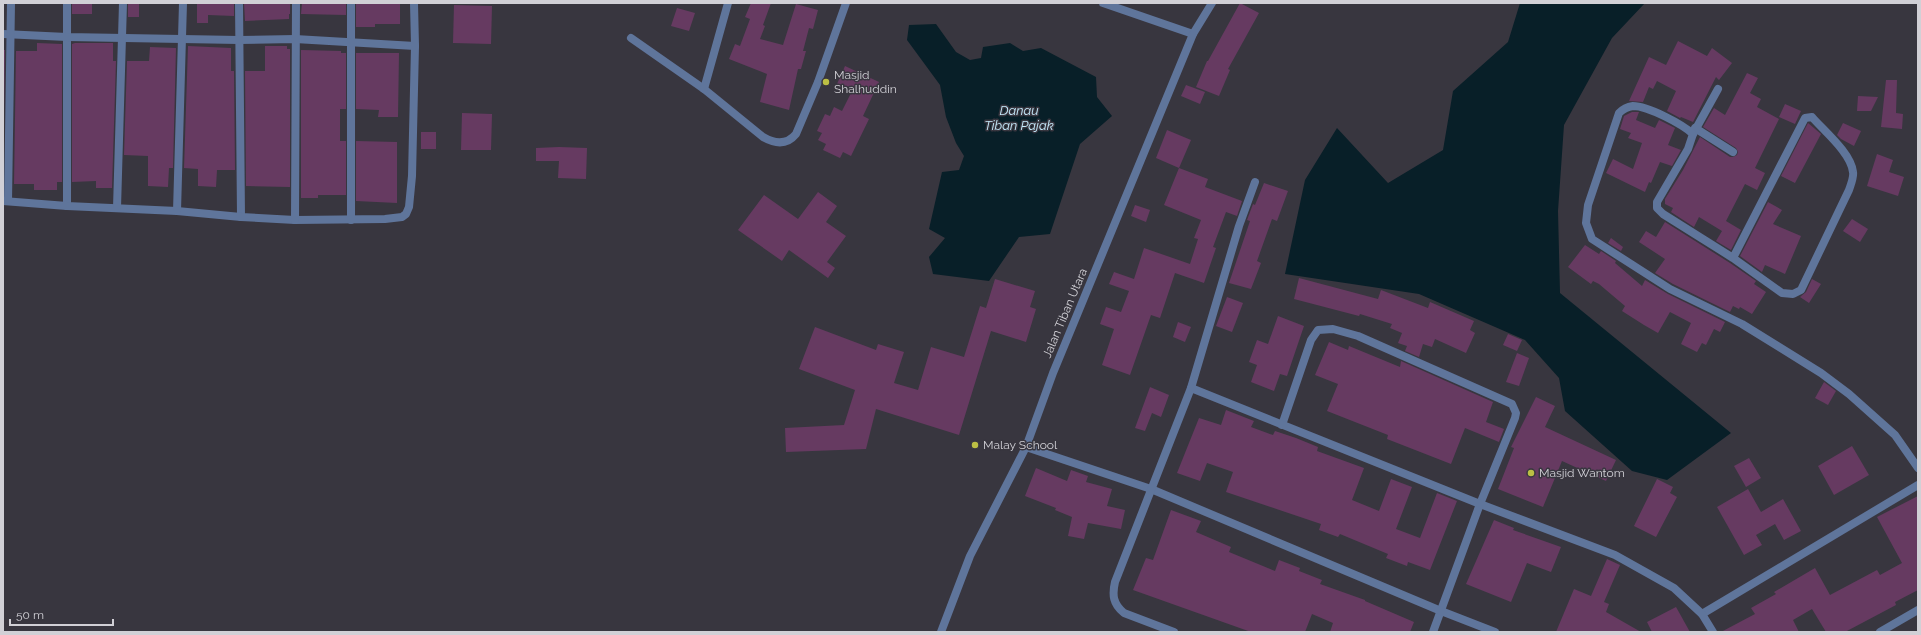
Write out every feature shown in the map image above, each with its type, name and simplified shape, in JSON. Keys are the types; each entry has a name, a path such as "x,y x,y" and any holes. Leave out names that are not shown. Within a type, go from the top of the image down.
{"street":[{"path":"11,3 7,34 6,201 67,206 177,210 241,217 295,220 397,218 406,214 409,207 412,176 415,46 414,3"},
{"path":"67,3 67,206"},
{"path":"117,208 124,38 123,3"},
{"path":"177,210 183,3"},
{"path":"239,3 241,217"},
{"path":"295,220 296,3"},
{"path":"350,3 351,220"},
{"path":"704,89 728,3"},
{"path":"631,38 704,89 763,138 778,142 790,140 796,134 818,82 846,3"},
{"path":"1103,3 1193,34"},
{"name":"Jalan Tiban Utara","path":"941,632 970,556 1026,447 1053,373 1193,34 1212,3"},
{"path":"7,34 67,37 239,40 295,39 415,46"},
{"path":"1718,89 1694,131 1688,149 1657,202 1657,208 1663,214 1734,258 1782,293 1793,294 1802,290 1849,190 1854,173 1852,164 1842,149 1812,117 1805,118 1734,258"},
{"path":"1734,152 1694,131 1640,107 1632,106 1624,109 1619,113 1588,205 1586,223 1592,239 1670,289 1742,324 1821,373 1855,399 1895,435 1918,468"},
{"path":"1174,632 1124,613 1118,608 1113,594 1115,582 1191,388 1238,226 1255,182"},
{"path":"1282,425 1311,340 1318,330 1333,329 1358,336 1512,404 1516,413 1515,418 1480,504 1433,632"},
{"path":"1191,388 1480,504 1615,555 1674,588 1702,614 1713,632"},
{"path":"1026,447 1151,489 1441,611 1495,632"},
{"path":"1702,614 1918,485"},
{"path":"1880,632 1918,610"}],"water":[{"path":"1520,3 1645,3 1612,38 1564,125 1558,211 1560,293 1731,433 1667,480 1632,471 1565,411 1559,378 1525,340 1419,294 1285,274 1305,180 1337,128 1388,183 1443,150 1453,91 1508,42"},
{"name":"Danau Tiban Pajak","path":"936,24 956,52 970,60 981,58 983,47 1010,43 1023,51 1041,48 1096,77 1097,97 1112,116 1080,144 1050,234 1019,237 989,281 933,274 929,257 945,238 929,229 942,172 959,170 964,156 956,143 946,117 940,85 907,40 909,25"}],"building":[{"path":"72,3 92,3 92,14 72,14"},
{"path":"128,3 139,3 139,17 128,17"},
{"path":"234,3 234,16 208,15 208,23 197,23 197,4"},
{"path":"244,3 290,3 289,19 245,21"},
{"path":"302,3 346,3 346,15 301,14"},
{"path":"356,3 400,3 400,24 375,24 375,27 356,27"},
{"path":"751,3 771,3 763,25 765,26 760,39 783,45 796,4 818,10 813,29 809,28 803,51 806,51 801,69 798,69 789,110 760,102 767,74 729,59 735,44 740,46 750,19 745,17"},
{"path":"1240,3 1259,13 1228,69 1230,70 1219,96 1196,87 1207,61"},
{"path":"454,5 492,6 491,44 453,43"},
{"path":"677,8 695,13 689,31 671,26"},
{"path":"1678,41 1707,56 1712,48 1732,63 1719,80 1716,77 1693,122 1681,117 1680,118 1667,111 1676,91 1657,81 1653,89 1649,87 1643,102 1629,101 1649,57 1666,65"},
{"path":"37,43 62,44 62,182 57,182 57,190 34,190 34,184 14,184 16,51 37,51"},
{"path":"113,43 113,61 116,61 112,188 96,188 96,181 72,182 72,44"},
{"path":"188,46 231,48 231,71 234,71 235,170 217,170 216,187 198,186 198,169 184,168"},
{"path":"265,46 287,46 287,49 290,49 290,187 246,186 245,71 265,71"},
{"path":"150,47 176,48 173,168 169,168 168,187 148,186 148,156 124,155 127,61 149,61"},
{"path":"3,50 5,50 3,168"},
{"path":"301,50 341,51 341,53 346,53 346,109 340,109 340,141 346,141 346,195 318,195 318,198 301,198"},
{"path":"356,53 399,53 398,117 378,117 379,110 356,109"},
{"path":"845,66 879,82 863,116 869,119 851,156 843,152 840,158 823,150 826,144 818,140 822,133 817,131 825,114 830,116 834,107 842,111 852,91 837,84"},
{"path":"1747,73 1758,78 1750,93 1761,99 1757,107 1779,119 1755,168 1765,173 1757,190 1745,184 1726,221 1741,230 1731,250 1716,241 1722,231 1699,217 1694,227 1671,212 1673,208 1665,204 1665,199 1683,170 1700,137 1730,157 1737,155 1738,152 1736,148 1703,127 1714,108 1725,115"},
{"path":"1886,80 1897,80 1896,113 1903,114 1902,129 1881,127"},
{"path":"1186,85 1205,92 1200,104 1181,96"},
{"path":"1858,96 1878,97 1871,111 1857,111"},
{"path":"1785,104 1801,111 1795,124 1779,117"},
{"path":"1632,112 1639,112 1636,120 1655,128 1659,120 1675,128 1668,145 1681,150 1672,166 1660,162 1651,183 1649,182 1645,192 1606,173 1613,159 1633,169 1642,143 1628,138 1631,133 1620,129 1624,116"},
{"path":"462,113 492,114 491,150 461,150"},
{"path":"1808,123 1821,134 1795,183 1781,176"},
{"path":"1843,123 1861,131 1854,146 1837,135"},
{"path":"1167,130 1191,140 1179,168 1156,158"},
{"path":"421,132 436,132 436,149 421,149"},
{"path":"356,141 397,142 397,203 356,201"},
{"path":"536,148 587,148 586,179 558,178 559,161 536,161"},
{"path":"1877,154 1893,160 1889,172 1904,177 1898,196 1867,186"},
{"path":"1179,168 1208,179 1205,187 1242,201 1237,216 1226,212 1213,247 1216,248 1204,283 1175,273 1160,318 1151,315 1130,375 1102,365 1114,329 1100,324 1106,307 1121,312 1129,291 1109,284 1114,272 1134,279 1144,248 1190,264 1198,239 1194,238 1201,220 1164,205"},
{"path":"1264,183 1288,191 1277,221 1272,219 1257,261 1261,263 1251,289 1229,283 1250,221 1247,220 1253,204 1255,205"},
{"path":"818,192 837,206 826,222 846,236 827,262 835,268 828,278 789,250 782,261 738,230 764,195 798,219"},
{"path":"1768,202 1782,210 1773,224 1801,236 1785,274 1765,265 1762,272 1740,256"},
{"path":"1135,205 1150,210 1146,222 1131,216"},
{"path":"1852,219 1868,229 1860,242 1843,231"},
{"path":"1665,222 1756,281 1754,284 1766,292 1752,314 1740,307 1739,309 1733,306 1730,312 1673,284 1655,273 1665,259 1639,242 1646,231 1656,237"},
{"path":"1611,238 1623,247 1621,251 1608,243"},
{"path":"1585,245 1599,254 1601,251 1616,261 1615,263 1642,286 1645,280 1668,294 1725,322 1720,332 1714,329 1706,345 1702,343 1697,352 1681,344 1691,323 1670,312 1658,333 1622,311 1625,306 1599,284 1593,281 1591,284 1568,267"},
{"path":"1299,278 1378,299 1381,290 1428,308 1430,302 1474,321 1470,330 1475,333 1466,353 1435,339 1432,347 1423,344 1419,357 1405,351 1407,346 1398,343 1402,333 1390,328 1392,324 1360,314 1359,316 1294,299"},
{"name":"Malay School","path":"995,279 1035,291 1030,307 1036,309 1026,342 991,331 959,435 876,409 866,449 786,452 785,428 844,425 855,390 799,369 815,327 876,350 878,344 904,352 894,383 918,390 931,347 964,357 980,306 986,308"},
{"path":"1812,279 1821,284 1809,303 1800,297 1806,292"},
{"path":"1227,297 1243,303 1232,332 1216,326"},
{"path":"1278,316 1304,326 1287,376 1280,374 1274,391 1251,382 1257,365 1249,362 1257,340 1268,344"},
{"path":"1178,322 1191,327 1185,342 1173,337"},
{"path":"1508,334 1522,340 1517,351 1503,345"},
{"path":"1329,342 1348,350 1349,346 1400,367 1401,361 1493,402 1486,422 1504,429 1499,442 1465,428 1451,464 1387,439 1388,435 1327,411 1338,384 1315,375"},
{"path":"1517,353 1529,358 1519,386 1506,382"},
{"path":"1824,382 1836,391 1828,405 1815,398"},
{"path":"1150,387 1169,395 1161,417 1152,413 1145,431 1135,428"},
{"path":"1536,397 1555,406 1545,427 1616,460 1606,481 1562,461 1543,507 1498,489 1514,448 1511,447"},
{"path":"1226,410 1254,421 1251,427 1273,435 1275,431 1296,438 1318,447 1317,451 1364,468 1352,500 1379,511 1391,479 1412,487 1396,529 1420,538 1437,493 1457,501 1430,570 1408,562 1407,566 1386,558 1388,554 1340,534 1338,537 1319,530 1321,524 1226,492 1233,472 1207,463 1200,481 1177,473 1199,418 1221,425"},
{"path":"1852,446 1869,475 1834,495 1818,466"},
{"path":"1749,458 1761,478 1746,487 1734,466"},
{"path":"1036,468 1067,481 1071,470 1088,476 1086,482 1112,489 1107,506 1125,510 1121,529 1088,523 1084,539 1068,536 1072,517 1055,510 1056,508 1025,496"},
{"path":"1657,479 1673,487 1670,493 1677,497 1656,537 1634,526"},
{"path":"1748,489 1761,512 1783,499 1801,531 1784,540 1775,524 1756,535 1762,545 1744,555 1717,507"},
{"path":"1918,496 1918,590 1895,602 1896,605 1845,632 1826,632 1812,609 1793,620 1799,632 1721,632 1755,614 1751,608 1776,594 1774,592 1815,568 1830,595 1877,570 1880,575 1902,563 1877,517"},
{"path":"1171,510 1201,521 1196,532 1231,547 1229,552 1275,571 1279,560 1300,568 1299,571 1322,580 1320,584 1365,600 1414,622 1410,632 1330,632 1333,623 1312,614 1305,632 1251,632 1133,590 1146,558 1153,560"},
{"path":"1494,520 1514,528 1513,530 1561,547 1551,572 1527,563 1511,602 1466,584"},
{"path":"1607,559 1620,565 1604,602 1609,604 1606,612 1641,632 1556,632 1574,589 1591,596"},
{"path":"1676,607 1690,632 1652,632 1647,622"}],"place":[{"name":"Masjid Shalhuddin","path":"826,82"},
{"name":"Malay School","path":"975,445"},
{"name":"Masjid Wantom","path":"1531,473"}]}
